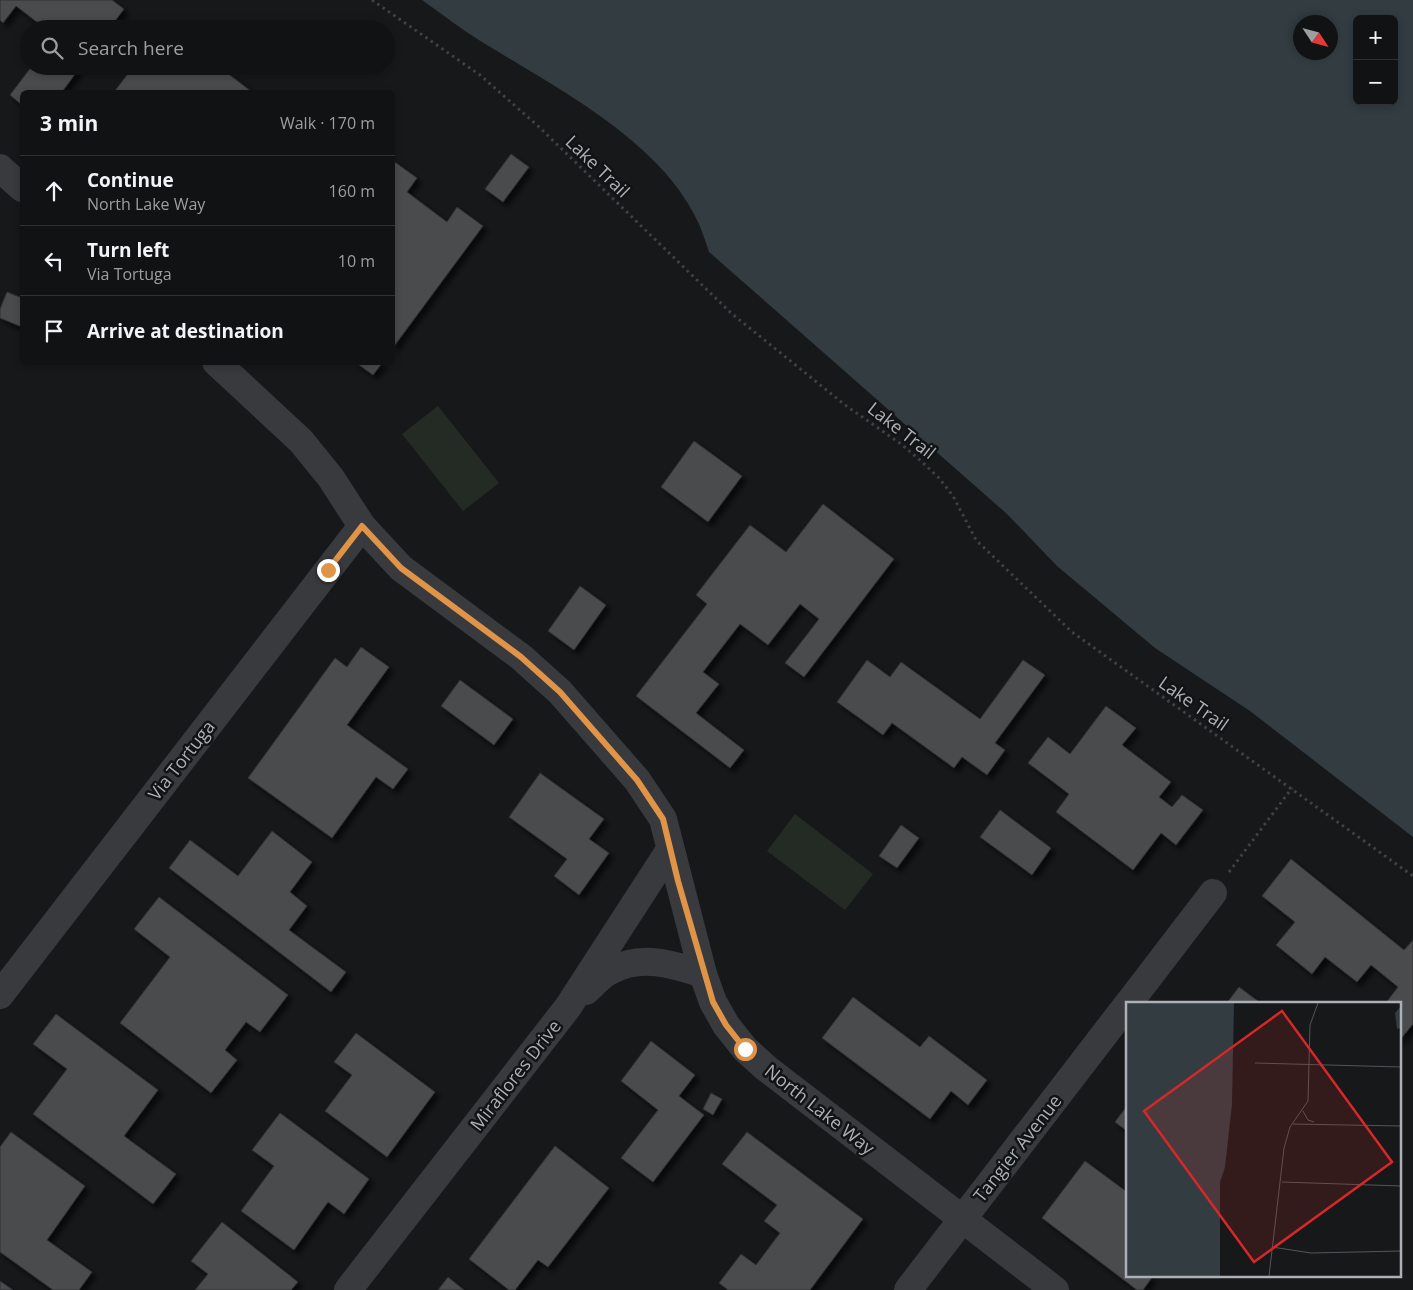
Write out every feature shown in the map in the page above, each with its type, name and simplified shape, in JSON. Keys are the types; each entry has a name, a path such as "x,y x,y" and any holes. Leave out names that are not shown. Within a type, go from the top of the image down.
{"street":[{"name":"North Lake Way","path":"219,365 301,441 331,478 362,526 401,568 521,657 560,692 637,780 663,819 669,850 703,974 713,1002 726,1025 745,1049 766,1068 1055,1290"},
{"name":"Via Tortuga","path":"0,995 362,526"},
{"name":"Miraflores Drive","path":"348,1290 568,1007 669,850"},
{"name":"Tangier Avenue","path":"1129,1002 1214,893"},
{"path":"568,1007 608,971 626,964 648,961 670,963 703,974"},
{"name":"Tangier Avenue","path":"908,1290 1126,1006"}],"path":[{"name":"Lake Trail","path":"372,0 480,75 538,126 731,313 818,383 922,461 953,496 976,540 1072,632 1413,876"},
{"path":"1214,893 1292,788"}],"shaded area":[{"path":"422,0 1413,0 1413,837 1250,711 1155,648 1057,566 1007,514 709,252 697,220 678,188 655,162 629,138 570,96 474,37"},
{"path":"438,406 499,483 463,511 402,434"},
{"path":"795,814 873,874 845,910 767,851"}],"building":[{"path":"0,0 112,0 124,9 116,20 34,20 16,6 3,23 0,20"},
{"path":"25,75 74,75 63,90 20,90 20,103 10,95"},
{"path":"127,75 230,75 249,90 116,90"},
{"path":"511,154 529,167 503,202 485,189"},
{"path":"395,162 417,178 407,192 447,222 457,207 483,226 395,345"},
{"path":"7,292 20,297 20,326 0,318 0,309"},
{"path":"359,365 381,365 373,375"},
{"path":"694,441 742,476 708,522 661,487"},
{"path":"823,504 894,559 804,677 785,663 819,619 800,604 768,645 740,624 703,672 719,684 696,713 744,750 730,768 636,696 707,604 696,595 750,525 786,552"},
{"path":"580,586 606,605 574,650 548,631"},
{"path":"361,647 389,667 347,725 408,769 393,789 376,777 332,838 248,778 335,658 347,667"},
{"path":"867,660 890,677 901,662 980,719 1023,660 1045,675 995,743 1005,750 987,775 962,757 954,768 892,723 883,735 837,702"},
{"path":"460,680 513,719 494,745 441,706"},
{"path":"1106,706 1136,728 1122,745 1171,782 1159,797 1172,807 1182,795 1203,810 1176,845 1161,833 1133,870 1056,812 1069,794 1028,763 1048,737 1070,754"},
{"path":"540,773 604,819 589,839 609,853 579,895 554,876 567,859 509,817"},
{"path":"1000,810 1051,848 1032,875 980,837"},
{"path":"901,825 919,838 897,868 879,856"},
{"path":"272,831 312,862 290,892 307,906 289,930 346,972 331,992 169,868 190,840 238,876"},
{"path":"1291,859 1404,950 1413,940 1413,1024 1400,1040 1400,1002 1387,1002 1398,987 1371,965 1357,982 1325,957 1312,974 1276,945 1295,922 1262,896"},
{"path":"159,897 288,995 260,1032 246,1022 225,1050 237,1060 211,1093 120,1023 170,957 134,929"},
{"path":"1239,987 1259,1002 1228,1002"},
{"path":"853,997 920,1047 929,1036 987,1080 968,1105 951,1091 930,1119 822,1038"},
{"path":"56,1014 158,1090 124,1136 176,1174 153,1204 33,1114 67,1069 33,1044"},
{"path":"356,1033 435,1092 387,1157 325,1111 352,1075 334,1062"},
{"path":"651,1041 695,1075 679,1096 704,1115 653,1182 621,1158 658,1110 621,1081"},
{"path":"711,1093 722,1099 713,1115 703,1109"},
{"path":"1126,1107 1126,1130 1115,1122"},
{"path":"280,1113 369,1179 344,1214 328,1202 294,1250 241,1211 274,1166 252,1150"},
{"path":"11,1132 85,1186 47,1240 92,1272 79,1290 53,1290 0,1252 0,1147"},
{"path":"747,1132 863,1219 810,1290 728,1290 719,1283 741,1254 756,1265 780,1233 764,1221 777,1205 722,1164"},
{"path":"555,1146 609,1188 548,1267 538,1260 515,1290 509,1290 469,1259"},
{"path":"1085,1161 1126,1191 1126,1278 1152,1278 1143,1290 1137,1290 1042,1218"},
{"path":"222,1222 298,1282 291,1290 195,1290 208,1274 191,1261"},
{"path":"448,1277 464,1290 438,1290"},
{"path":"0,1281 13,1290 0,1290"}],"route":[{"path":"328,570 362,526 401,568 521,657 560,692 637,780 663,819 669,850 703,974 713,1002 726,1025 745,1049"}]}
